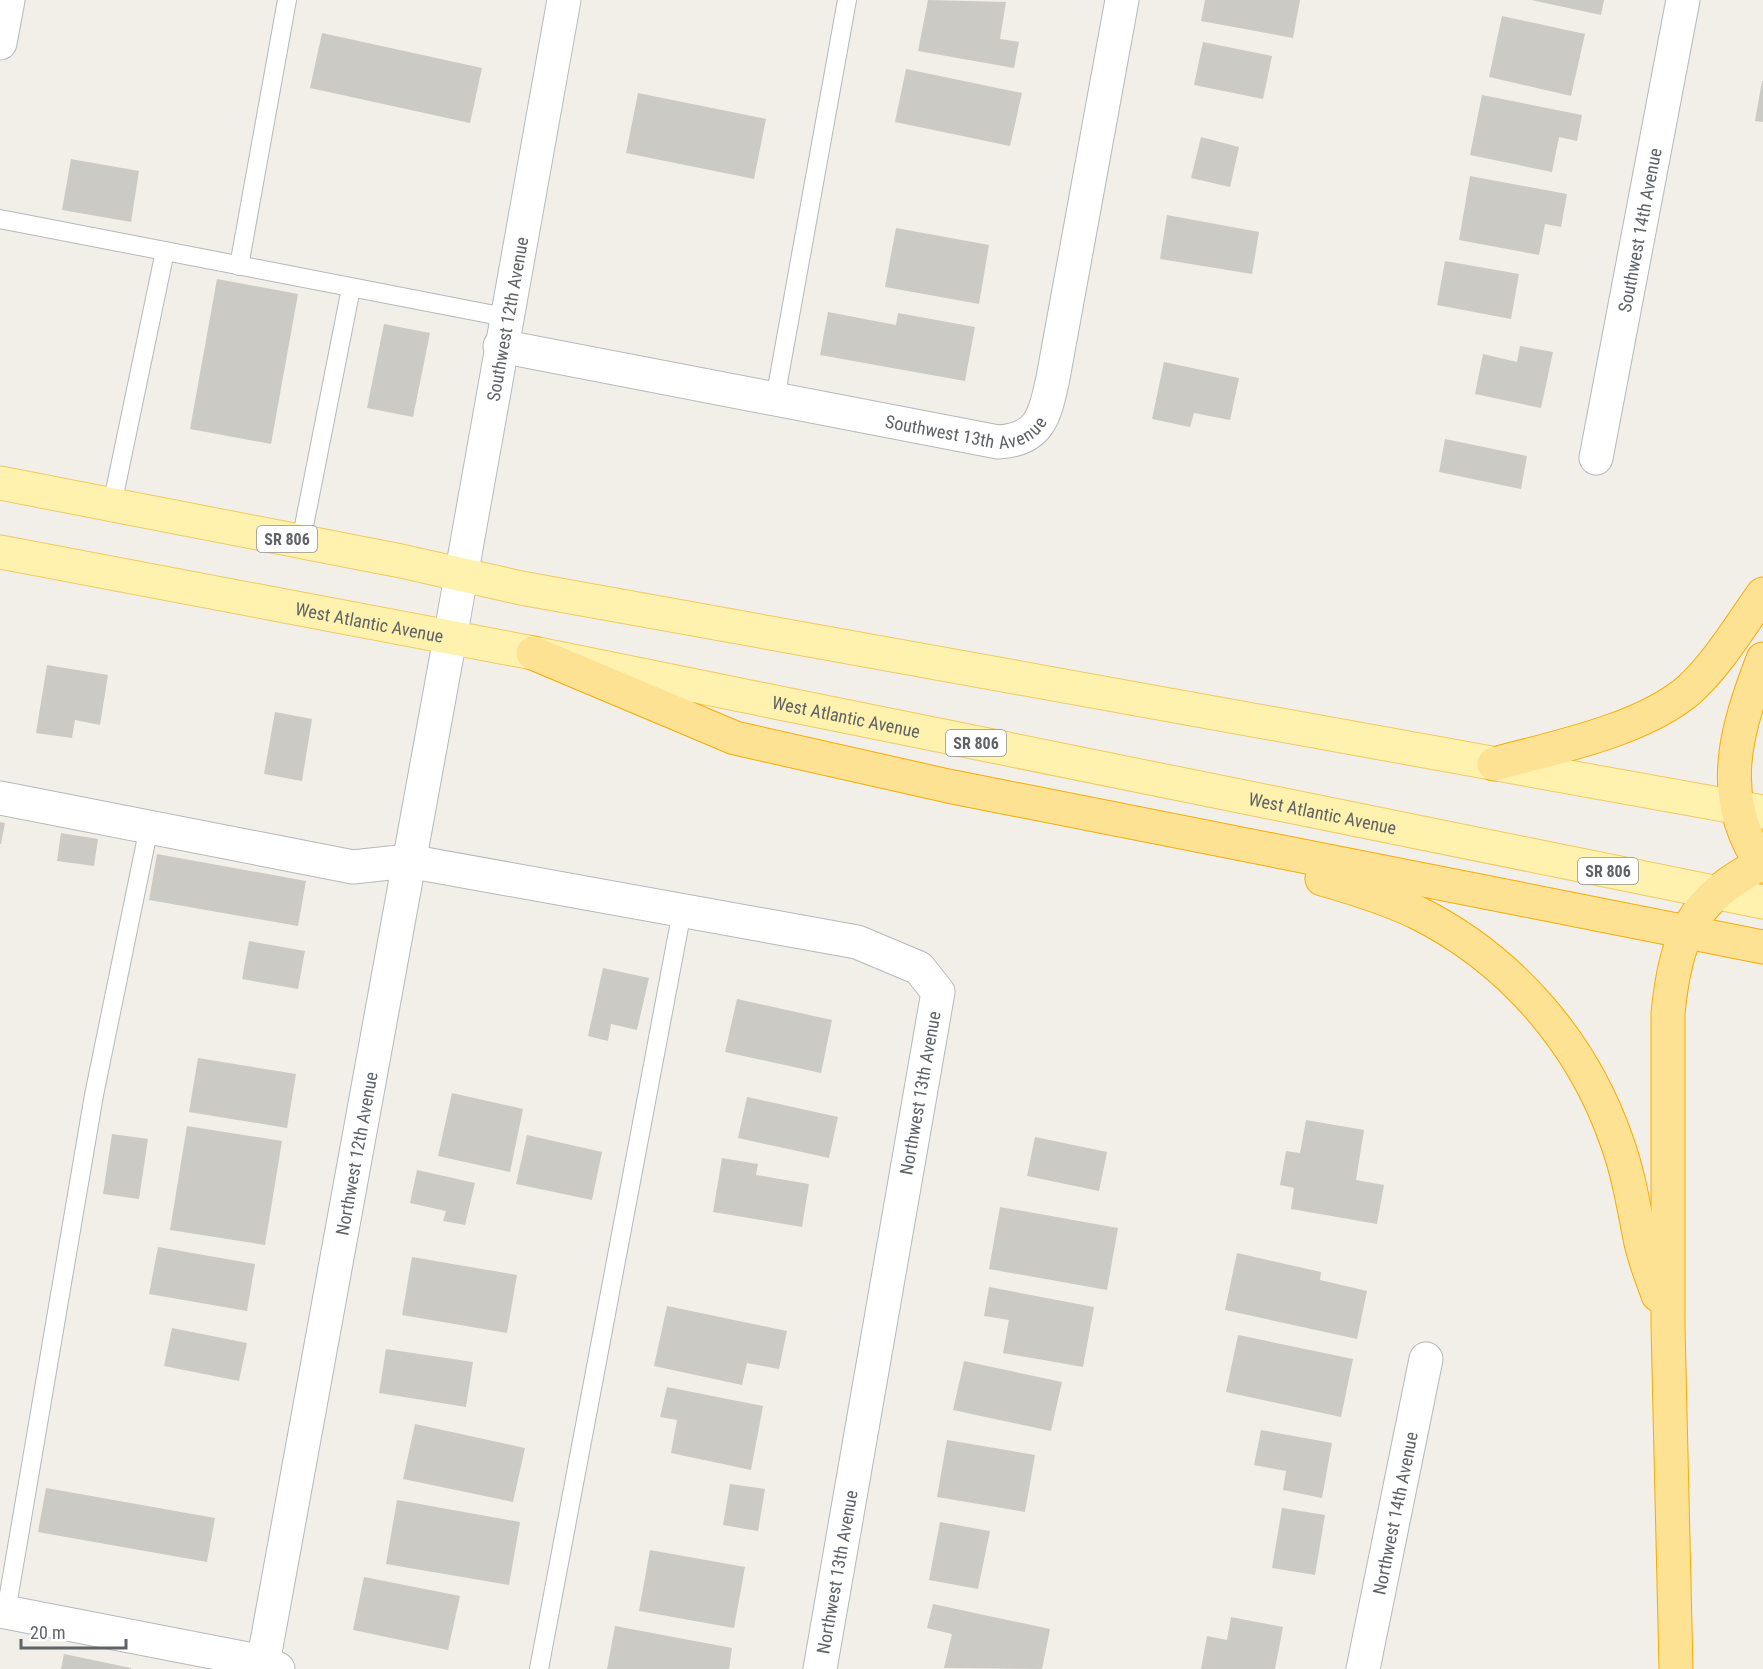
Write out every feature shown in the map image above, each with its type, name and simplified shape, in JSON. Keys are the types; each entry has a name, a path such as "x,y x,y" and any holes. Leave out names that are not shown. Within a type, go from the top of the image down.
{"highway":[{"path":"1494,764 1613,729 1663,708 1703,675 1763,594"},
{"path":"533,653 735,738 948,786 1763,947"},
{"path":"1676,1669 1668,1326 1667,1035 1673,974 1686,932 1698,912 1715,892 1762,864 1747,838 1750,810 1734,771 1739,725 1763,659"},
{"path":"1145,825 1348,887 1415,912 1471,946 1526,993 1560,1030 1598,1094 1626,1168 1642,1244 1668,1326"}],"main road":[{"name":"SR 806","path":"0,483 301,541 567,596 1750,810"},
{"name":"West Atlantic Avenue","path":"0,552 533,653 1763,902"}],"street":[{"path":"0,43 8,0"},
{"name":"Southwest 12th Avenue","path":"450,638 564,0"},
{"name":"Southwest 13th Avenue","path":"503,332 775,399 998,442 1018,441 1033,430 1045,414 1122,0"},
{"name":"Southwest 14th Avenue","path":"1596,458 1683,0"},
{"name":"Northwest 12th Avenue","path":"268,1667 408,861 450,638"},
{"name":"Northwest 13th Avenue","path":"0,798 353,867 408,861 857,942 919,968 938,992 820,1669"},
{"name":"Northwest 14th Avenue","path":"1363,1669 1426,1359"},
{"path":"3,1611 268,1667"}],"lane":[{"path":"239,266 287,0"},
{"path":"775,399 847,0"},
{"path":"0,219 351,288 503,332"},
{"path":"112,505 165,251"},
{"path":"301,541 351,288"},
{"path":"3,1611 94,1095 149,827"},
{"path":"539,1669 682,910"}],"building":[{"path":"928,0 1006,2 1000,39 1019,42 1014,68 918,51"},
{"path":"1205,0 1300,0 1293,38 1201,21"},
{"path":"1531,0 1604,0 1601,15"},
{"path":"1502,16 1585,34 1571,96 1489,77"},
{"path":"322,33 482,68 470,123 310,88"},
{"path":"1203,42 1272,56 1263,99 1194,85"},
{"path":"906,69 1022,93 1010,146 895,122"},
{"path":"1763,81 1763,122 1755,121"},
{"path":"638,93 766,119 754,179 626,153"},
{"path":"1482,95 1582,115 1577,141 1559,137 1552,172 1470,155"},
{"path":"1201,137 1239,147 1230,187 1191,178"},
{"path":"71,159 139,171 131,222 62,210"},
{"path":"1470,176 1567,194 1561,227 1545,224 1539,255 1459,240"},
{"path":"1167,215 1259,232 1252,274 1160,259"},
{"path":"896,228 989,245 979,304 885,287"},
{"path":"1445,261 1519,274 1511,319 1437,305"},
{"path":"217,279 298,294 271,444 190,429"},
{"path":"828,312 896,325 898,313 975,327 965,381 820,355"},
{"path":"384,324 430,333 413,417 367,408"},
{"path":"1520,346 1553,352 1541,408 1475,394 1483,354 1517,362"},
{"path":"1164,362 1239,378 1230,420 1194,413 1190,427 1152,419"},
{"path":"1445,439 1527,456 1521,489 1439,472"},
{"path":"47,665 108,675 100,725 75,720 72,738 36,733"},
{"path":"275,712 312,719 302,781 264,774"},
{"path":"0,822 5,823 1,844 0,844"},
{"path":"61,833 98,839 94,866 57,861"},
{"path":"157,854 306,881 298,926 149,900"},
{"path":"249,941 305,951 298,989 242,979"},
{"path":"603,968 649,978 637,1030 611,1024 608,1041 588,1036"},
{"path":"737,999 832,1020 821,1073 725,1052"},
{"path":"198,1058 296,1074 287,1128 189,1112"},
{"path":"452,1093 523,1109 510,1172 438,1156"},
{"path":"747,1097 838,1117 829,1158 738,1138"},
{"path":"1306,1120 1364,1130 1356,1180 1384,1185 1377,1224 1291,1209 1294,1188 1280,1185 1286,1151 1300,1153"},
{"path":"187,1126 282,1141 265,1245 170,1230"},
{"path":"112,1134 148,1139 139,1199 103,1194"},
{"path":"527,1135 602,1152 592,1200 516,1184"},
{"path":"1035,1137 1107,1152 1099,1191 1027,1176"},
{"path":"722,1158 758,1164 756,1175 809,1184 802,1227 713,1212"},
{"path":"417,1170 475,1183 465,1225 443,1221 446,1211 410,1203"},
{"path":"1000,1207 1118,1228 1107,1290 989,1269"},
{"path":"158,1247 255,1264 247,1311 149,1294"},
{"path":"1237,1253 1321,1272 1320,1280 1367,1291 1357,1339 1225,1310"},
{"path":"412,1257 517,1275 507,1333 402,1315"},
{"path":"989,1287 1094,1307 1083,1367 1003,1353 1009,1320 984,1316"},
{"path":"667,1306 787,1331 779,1369 747,1363 742,1385 654,1366"},
{"path":"172,1328 247,1343 239,1381 164,1366"},
{"path":"1238,1335 1353,1359 1341,1417 1226,1392"},
{"path":"386,1349 473,1362 466,1407 379,1393"},
{"path":"964,1361 1062,1382 1051,1431 953,1410"},
{"path":"667,1387 763,1406 751,1470 671,1453 677,1420 660,1417"},
{"path":"415,1424 525,1448 513,1502 403,1479"},
{"path":"1261,1430 1332,1443 1322,1498 1283,1490 1286,1471 1254,1465"},
{"path":"947,1440 1035,1455 1025,1512 937,1497"},
{"path":"730,1484 765,1489 758,1531 723,1525"},
{"path":"46,1488 215,1518 207,1562 38,1532"},
{"path":"397,1500 520,1522 509,1585 386,1564"},
{"path":"1282,1508 1325,1515 1315,1575 1272,1568"},
{"path":"940,1522 990,1531 978,1589 929,1580"},
{"path":"650,1550 745,1567 734,1628 639,1611"},
{"path":"364,1577 460,1596 448,1650 353,1630"},
{"path":"933,1604 1050,1629 1042,1669 944,1668 952,1634 927,1628"},
{"path":"1231,1617 1283,1627 1275,1669 1201,1669 1207,1636 1227,1640"},
{"path":"615,1626 732,1648 729,1669 607,1669"},
{"path":"64,1654 131,1668 131,1669 61,1669"}]}
